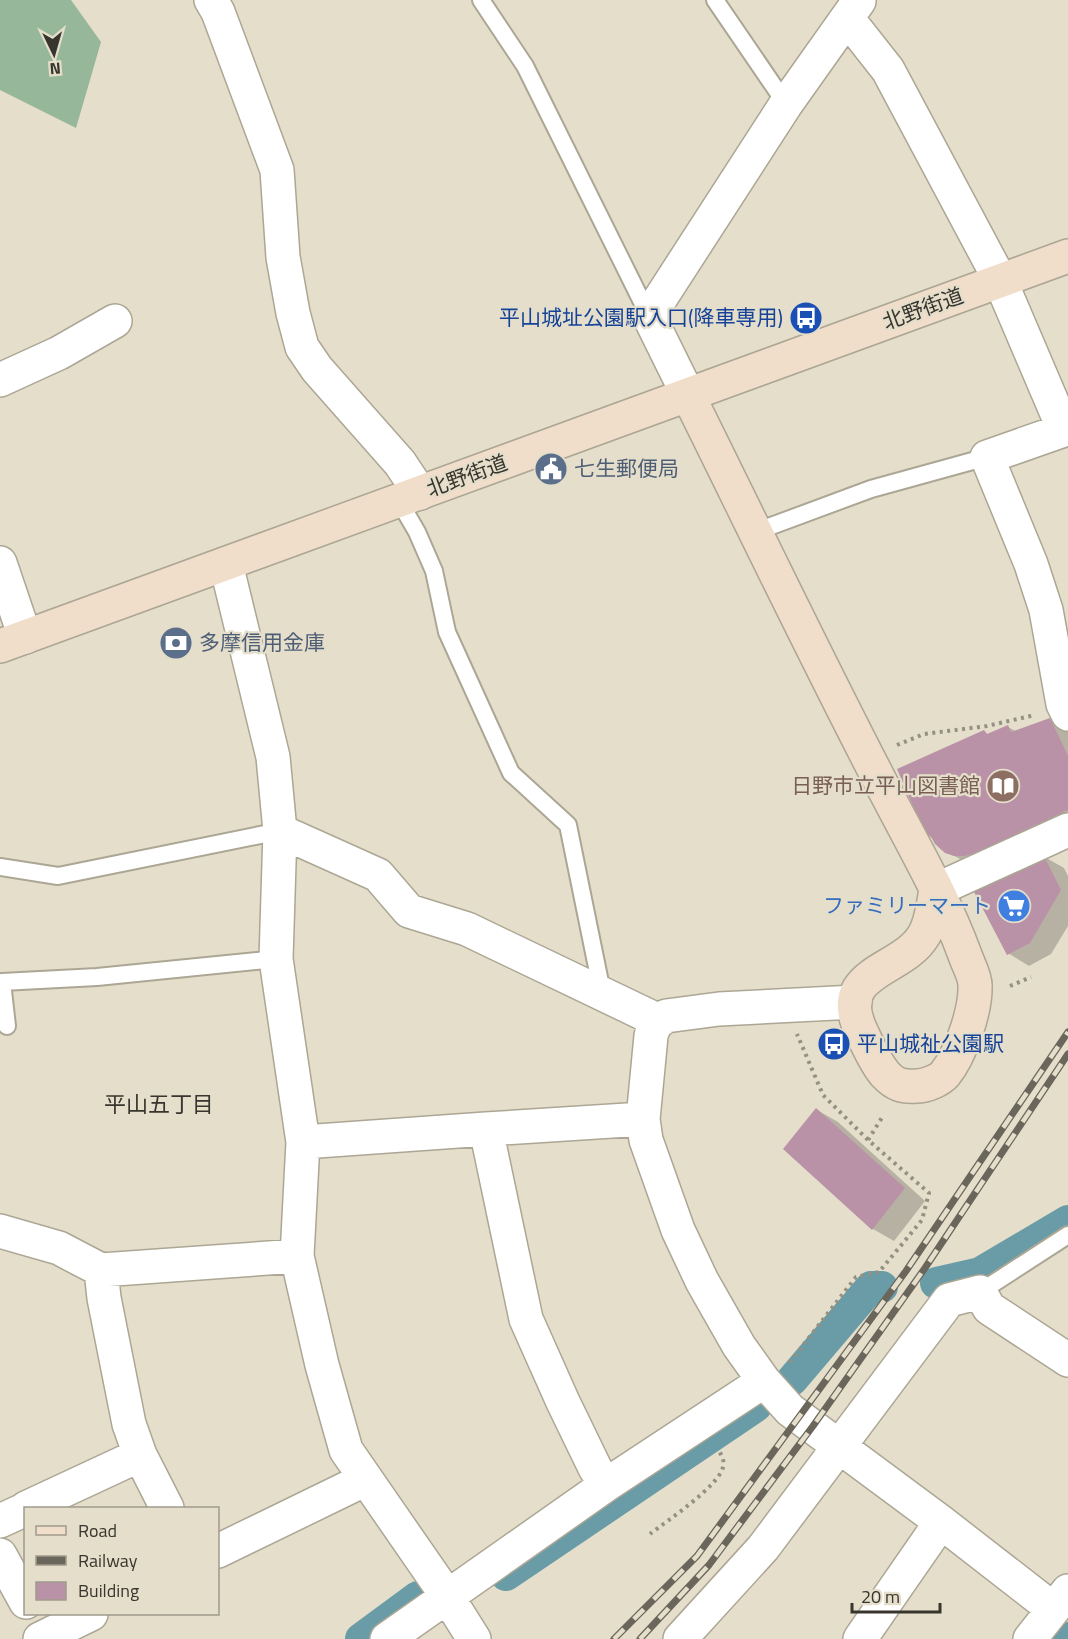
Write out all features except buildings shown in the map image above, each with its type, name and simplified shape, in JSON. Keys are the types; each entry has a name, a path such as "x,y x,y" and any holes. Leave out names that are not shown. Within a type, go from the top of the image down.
{"main road":[{"name":"北野街道","path":"12,642 1068,256"},
{"path":"688,395 869,761 936,890 957,933 975,984 972,1012 961,1046 944,1075 924,1086 902,1087 885,1074 856,1022 855,1002 858,989 867,979 914,947 925,934 936,890"}],"street":[{"path":"212,0 277,170 283,257 302,347 317,369 400,463 409,497"},
{"path":"688,395 649,316 786,104 854,9 1000,280 1066,429 987,458 1060,641 1066,709"},
{"path":"0,380 59,353 115,321"},
{"path":"0,563 12,642"},
{"path":"226,564 273,757 280,831 276,959 303,1142 297,1256 322,1365 346,1450 474,1639"},
{"path":"936,890 1068,830"},
{"path":"280,831 378,875 409,911 466,929 659,1021"},
{"path":"855,1002 719,1009 675,1015 659,1021 653,1028 651,1036 643,1119 649,1150 683,1241 702,1281 739,1346 773,1376 790,1410 941,1522 1060,1600 1030,1639"},
{"path":"303,1142 643,1119"},
{"path":"486,1129 526,1319 563,1402 595,1468 606,1485"},
{"path":"0,1231 59,1248 101,1270 297,1256"},
{"path":"101,1270 104,1298 129,1424 140,1455 166,1507"},
{"path":"680,1639 763,1548 949,1300 980,1292 989,1308 1068,1360"},
{"path":"387,1639 606,1485 773,1376"},
{"path":"30,1507 140,1455"},
{"path":"219,1551 366,1479"},
{"path":"0,1521 24,1510"},
{"path":"860,1639 941,1522"},
{"path":"0,1555 24,1598"},
{"path":"39,1630 88,1615"}],"lane":[{"path":"481,0 525,66 649,316"},
{"path":"715,0 786,104"},
{"path":"755,532 871,489 987,458"},
{"path":"409,497 417,532 434,571 447,632 511,773 568,825 602,992"},
{"path":"0,867 58,876 280,831"},
{"path":"7,1026 2,982 97,977 276,959"},
{"path":"980,1292 1068,1235"}],"path":[{"path":"895,746 924,734 1012,722 1066,709"},
{"path":"1010,986 1031,977"},
{"path":"773,1376 856,1277 879,1272 922,1220 929,1193 868,1140 823,1095 795,1026"},
{"path":"868,1140 883,1116"},
{"path":"650,1534 705,1491 718,1476 724,1461 715,1444"}],"green space":[{"path":"0,0 71,0 101,42 76,128 0,90"}],"waterway":[{"path":"936,1283 980,1273 1068,1221"},
{"path":"792,1380 871,1287 882,1287"},
{"path":"506,1575 756,1406"},
{"path":"361,1639 418,1597"}],"railway":[{"path":"614,1639 697,1556 906,1271 1068,1032"},
{"path":"640,1639 709,1565 813,1426 925,1268 1068,1054"}],"place":[{"name":"平山城址公園駅入口(降車専用)","path":"806,318"},
{"name":"七生郵便局","path":"551,469"},
{"name":"多摩信用金庫","path":"176,643"},
{"name":"日野市立平山図書館","path":"1003,786"},
{"name":"ファミリーマート","path":"1014,906"},
{"name":"平山城祉公園駅","path":"834,1044"}],"district":[{"name":"平山五丁目","path":"159,1104"}]}
